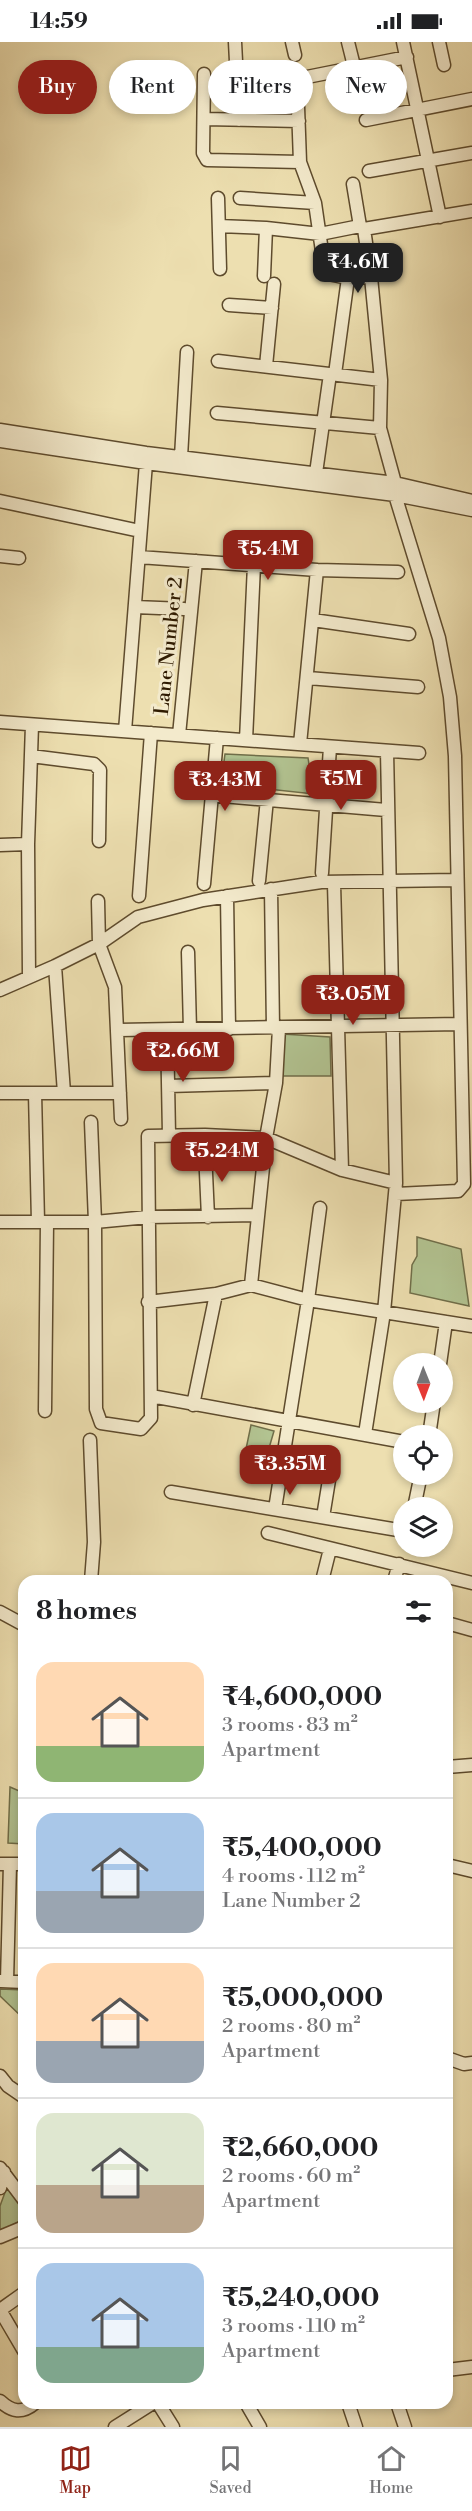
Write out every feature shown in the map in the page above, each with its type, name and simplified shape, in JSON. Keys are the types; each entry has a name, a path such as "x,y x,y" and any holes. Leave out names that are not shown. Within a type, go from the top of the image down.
{"street":[{"path":"235,42 236,60"},
{"path":"292,42 295,55"},
{"path":"348,42 352,60"},
{"path":"404,42 440,217"},
{"path":"439,42 444,65"},
{"path":"389,60 407,57"},
{"path":"204,74 203,153 207,160 300,162"},
{"path":"366,120 472,99"},
{"path":"239,114 239,120"},
{"path":"299,114 300,162 315,203 324,266 328,274 348,278 371,277"},
{"path":"204,119 299,121"},
{"path":"369,171 472,153"},
{"path":"91,1122 95,1222 96,1409 101,1423 117,1427 141,1429 151,1418 148,1136 266,1138 342,1170 396,1188 458,1191 464,1184 455,756 450,697 439,638 395,489 381,428 381,380 371,277 353,184"},
{"path":"218,198 220,269"},
{"path":"240,198 315,203"},
{"path":"219,226 320,234 472,211"},
{"path":"266,228 272,308 266,366"},
{"path":"316,473 348,278"},
{"path":"229,305 272,308"},
{"path":"181,457 187,352"},
{"path":"218,361 381,380"},
{"path":"217,413 381,428"},
{"path":"0,430 181,457 316,473 472,501"},
{"path":"0,441 146,463 395,489 472,510"},
{"path":"125,731 146,463"},
{"path":"0,501 140,531"},
{"path":"0,556 19,558"},
{"path":"139,557 317,570 398,572"},
{"name":"Lane Number 2","path":"178,735 196,561"},
{"path":"246,740 254,565"},
{"path":"300,744 317,570"},
{"path":"135,607 184,609"},
{"path":"313,620 409,634"},
{"path":"308,678 418,687"},
{"path":"0,722 419,753"},
{"path":"29,976 28,844 32,724"},
{"path":"139,896 151,733"},
{"path":"204,884 217,738"},
{"path":"322,873 330,747"},
{"path":"365,1434 384,1312 396,1188 391,881 386,810 387,751"},
{"path":"31,756 94,764 100,770 99,841"},
{"path":"211,795 386,810"},
{"path":"259,881 267,800"},
{"path":"0,845 28,844"},
{"path":"0,990 99,944 138,917 227,896 321,882 334,884 456,880"},
{"path":"334,884 342,1170"},
{"path":"251,1285 266,1138 276,1083 272,889"},
{"path":"227,896 229,1029"},
{"path":"98,901 99,944 115,987 119,1030 121,1119"},
{"path":"188,952 190,1030"},
{"path":"55,966 64,1093"},
{"path":"119,1030 459,1024"},
{"path":"167,1030 169,1135"},
{"path":"168,1086 276,1083"},
{"path":"0,1093 120,1093"},
{"path":"35,1093 42,1222 45,1411"},
{"path":"205,1151 208,1217"},
{"path":"275,1509 309,1300 320,1208"},
{"path":"0,1222 95,1222 148,1217 257,1215"},
{"path":"148,1302 216,1294 251,1285 309,1300 472,1326"},
{"path":"193,1405 216,1294"},
{"path":"442,1353 446,1322"},
{"path":"151,1396 393,1440"},
{"path":"90,1440 94,1542 92,1575"},
{"path":"323,1517 329,1480"},
{"path":"171,1492 393,1529"},
{"path":"268,1533 441,1575"},
{"path":"324,1575 330,1549"},
{"path":"396,1575 399,1564"},
{"path":"453,1578 472,1583"},
{"path":"0,1612 18,1622"},
{"path":"453,1625 472,1630"},
{"path":"453,1767 472,1765"},
{"path":"5,1864 3,1981 18,1982"},
{"path":"453,1866 472,1871"},
{"path":"453,2060 464,2064 472,2063"},
{"path":"3,2082 18,2093"},
{"path":"0,2188 2,2170"},
{"path":"2,2170 18,2192"},
{"path":"0,2237 18,2230"},
{"path":"18,2297 0,2310 18,2340"},
{"path":"453,2369 472,2367"},
{"path":"0,2401 8,2408 18,2411 28,2409"},
{"path":"115,2427 144,2409"},
{"path":"162,2409 173,2427"},
{"path":"250,2409 260,2427"},
{"path":"350,2409 356,2427"},
{"path":"398,2409 405,2427"}],"green space":[{"path":"225,754 308,758 310,770 327,770 323,795 221,784"},
{"path":"282,1034 330,1037 331,1076 281,1076"},
{"path":"417,1237 461,1249 469,1306 410,1293 412,1265 417,1256"},
{"path":"251,1425 274,1431 267,1455 246,1449"},
{"path":"10,1787 18,1790 18,1844 8,1843"},
{"path":"0,1989 18,1990 18,2013 0,1996"},
{"path":"7,2187 18,2201 18,2222 0,2231 0,2206"}]}
